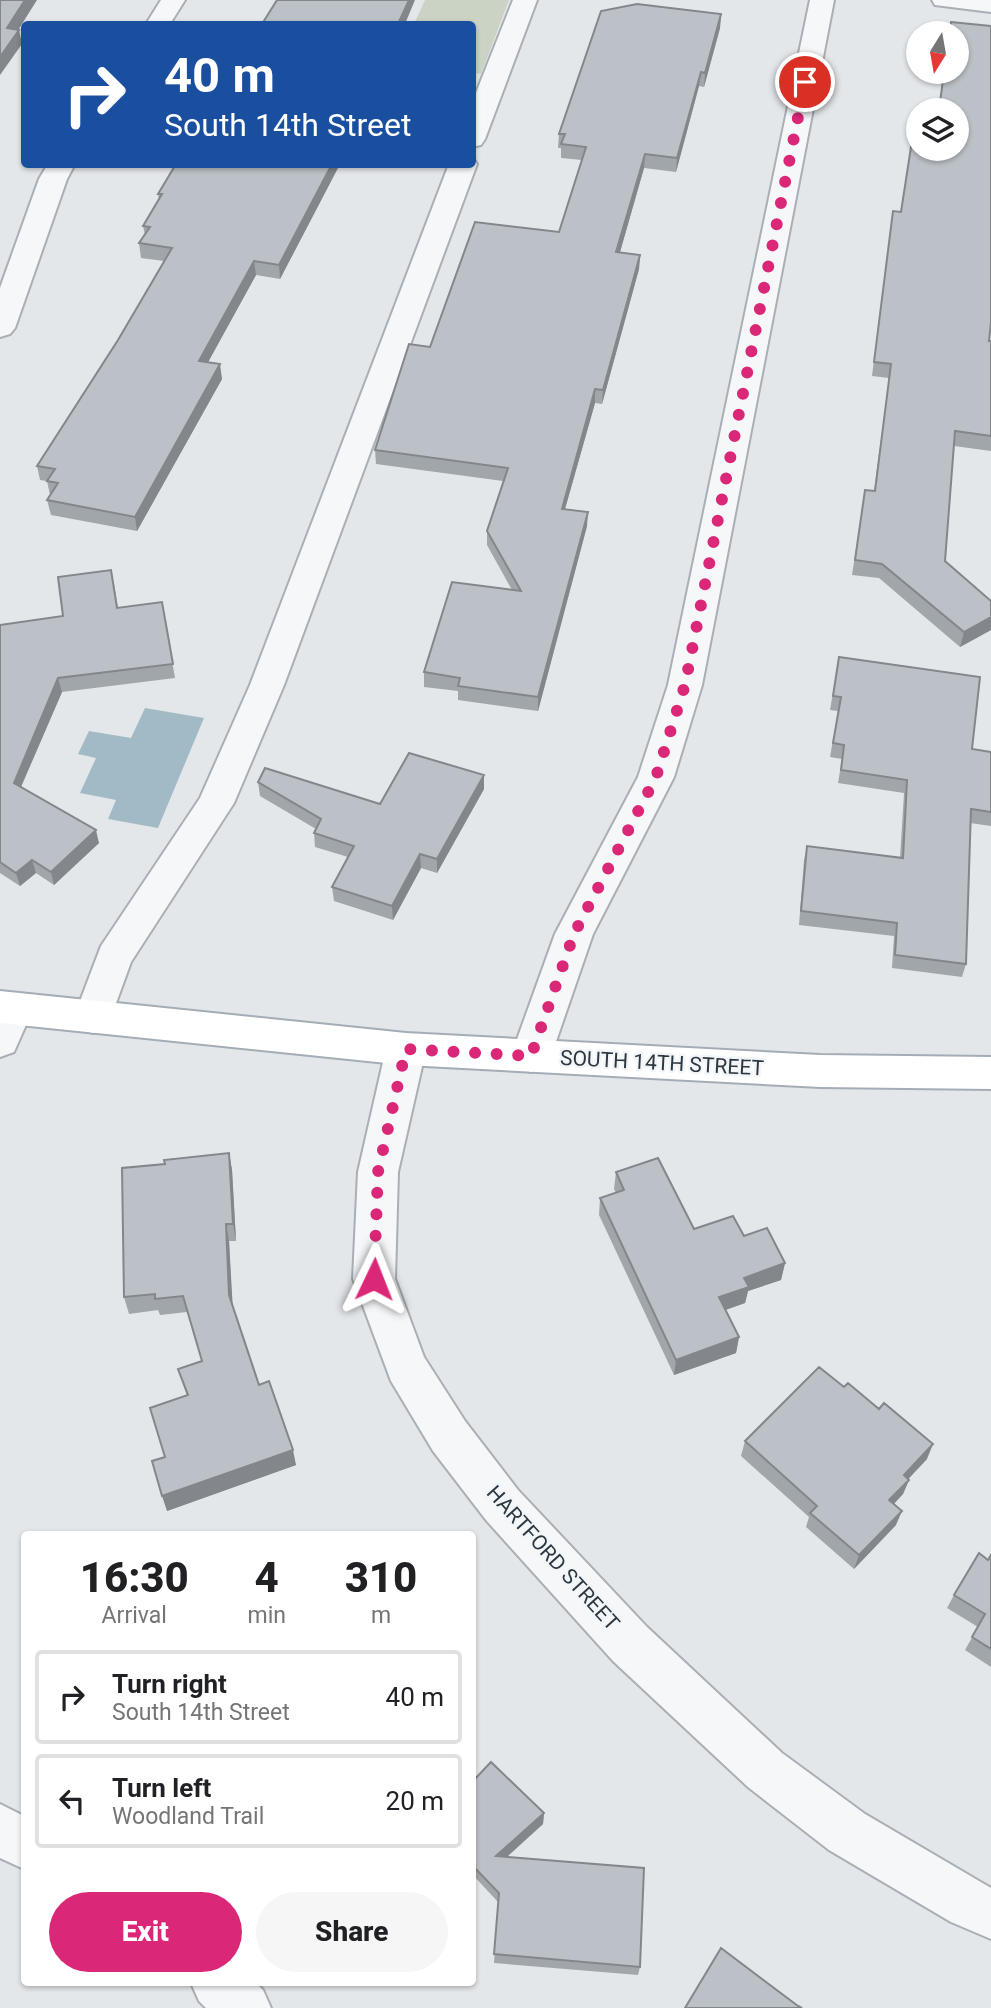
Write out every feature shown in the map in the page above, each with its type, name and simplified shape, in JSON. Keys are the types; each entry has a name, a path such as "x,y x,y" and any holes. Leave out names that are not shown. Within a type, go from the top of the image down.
{"main road":[{"name":"SOUTH 14TH STREET","path":"5,1019 93,1017 406,1049 531,1056 820,1071 991,1073"}],"street":[{"path":"160,21 173,0"},
{"path":"476,129 525,0"},
{"path":"531,1056 574,934 656,777 685,685 822,0"},
{"path":"944,0 991,5"},
{"path":"0,328 53,179 60,168"},
{"path":"93,1017 114,957 216,803 267,685 461,168"},
{"name":"HARTFORD STREET","path":"406,1049 378,1172 374,1279 406,1367 449,1436 502,1505 630,1644 765,1770 847,1832 968,1904 991,1914"},
{"path":"0,1829 21,1842"},
{"path":"221,1986 245,2008"}],"shaded area":[{"path":"425,0 509,0 481,74 476,73 476,21 415,21"}],"water":[{"path":"145,708 204,718 158,828 108,819 116,800 80,793 96,758 78,754 89,731 131,738"}],"building":[{"path":"0,0 25,0 7,28 19,30 0,57"},
{"path":"277,0 409,0 399,21 264,21"},
{"path":"637,4 721,14 705,73 701,72 677,158 645,154 616,252 640,255 603,390 595,389 562,509 588,512 538,697 458,686 460,678 424,672 452,582 521,591 487,531 508,468 375,450 409,344 430,347 475,222 559,232 586,147 561,144 565,134 559,134 601,11"},
{"path":"970,24 991,26 991,436 955,431 945,561 991,601 991,617 964,632 882,564 855,560 865,490 875,491 891,364 874,362 893,211 901,212 909,161 969,161 969,98 941,98 942,84 970,84"},
{"path":"174,168 330,168 279,265 254,261 199,361 220,364 135,517 47,500 58,483 47,481 55,469 37,466 118,340 172,248 139,243 150,227 143,226 162,194 158,194"},
{"path":"111,570 117,608 162,602 173,664 58,678 14,783 96,830 51,872 32,860 16,873 0,862 0,625 63,616 58,577"},
{"path":"839,657 980,677 972,749 991,752 991,812 971,809 966,964 895,955 897,923 801,911 807,846 903,858 907,780 841,770 844,745 833,743 841,697 833,696"},
{"path":"409,753 484,775 437,859 420,854 392,906 332,887 354,846 314,833 321,819 258,782 265,768 380,804"},
{"path":"229,1153 233,1224 226,1224 229,1295 259,1385 269,1381 293,1450 162,1496 152,1461 165,1457 150,1408 188,1395 178,1369 202,1361 183,1296 155,1299 155,1294 124,1297 122,1168"},
{"path":"658,1158 694,1229 733,1216 744,1236 767,1228 785,1263 744,1278 749,1287 719,1297 739,1337 676,1360 600,1198 624,1190 616,1172"},
{"path":"819,1367 844,1387 848,1383 879,1409 884,1403 933,1444 904,1475 909,1480 889,1500 902,1511 859,1555 810,1513 817,1506 745,1441"},
{"path":"979,1553 988,1560 991,1555 991,1649 972,1637 985,1614 954,1595"},
{"path":"491,1762 544,1813 496,1856 644,1868 640,1967 494,1954 499,1893 476,1869 476,1778"},
{"path":"721,1948 798,2006 802,2008 685,2008"}],"route":[{"path":"374,1279 378,1172 406,1049 531,1056 574,934 656,777 685,685 805,82"}]}
